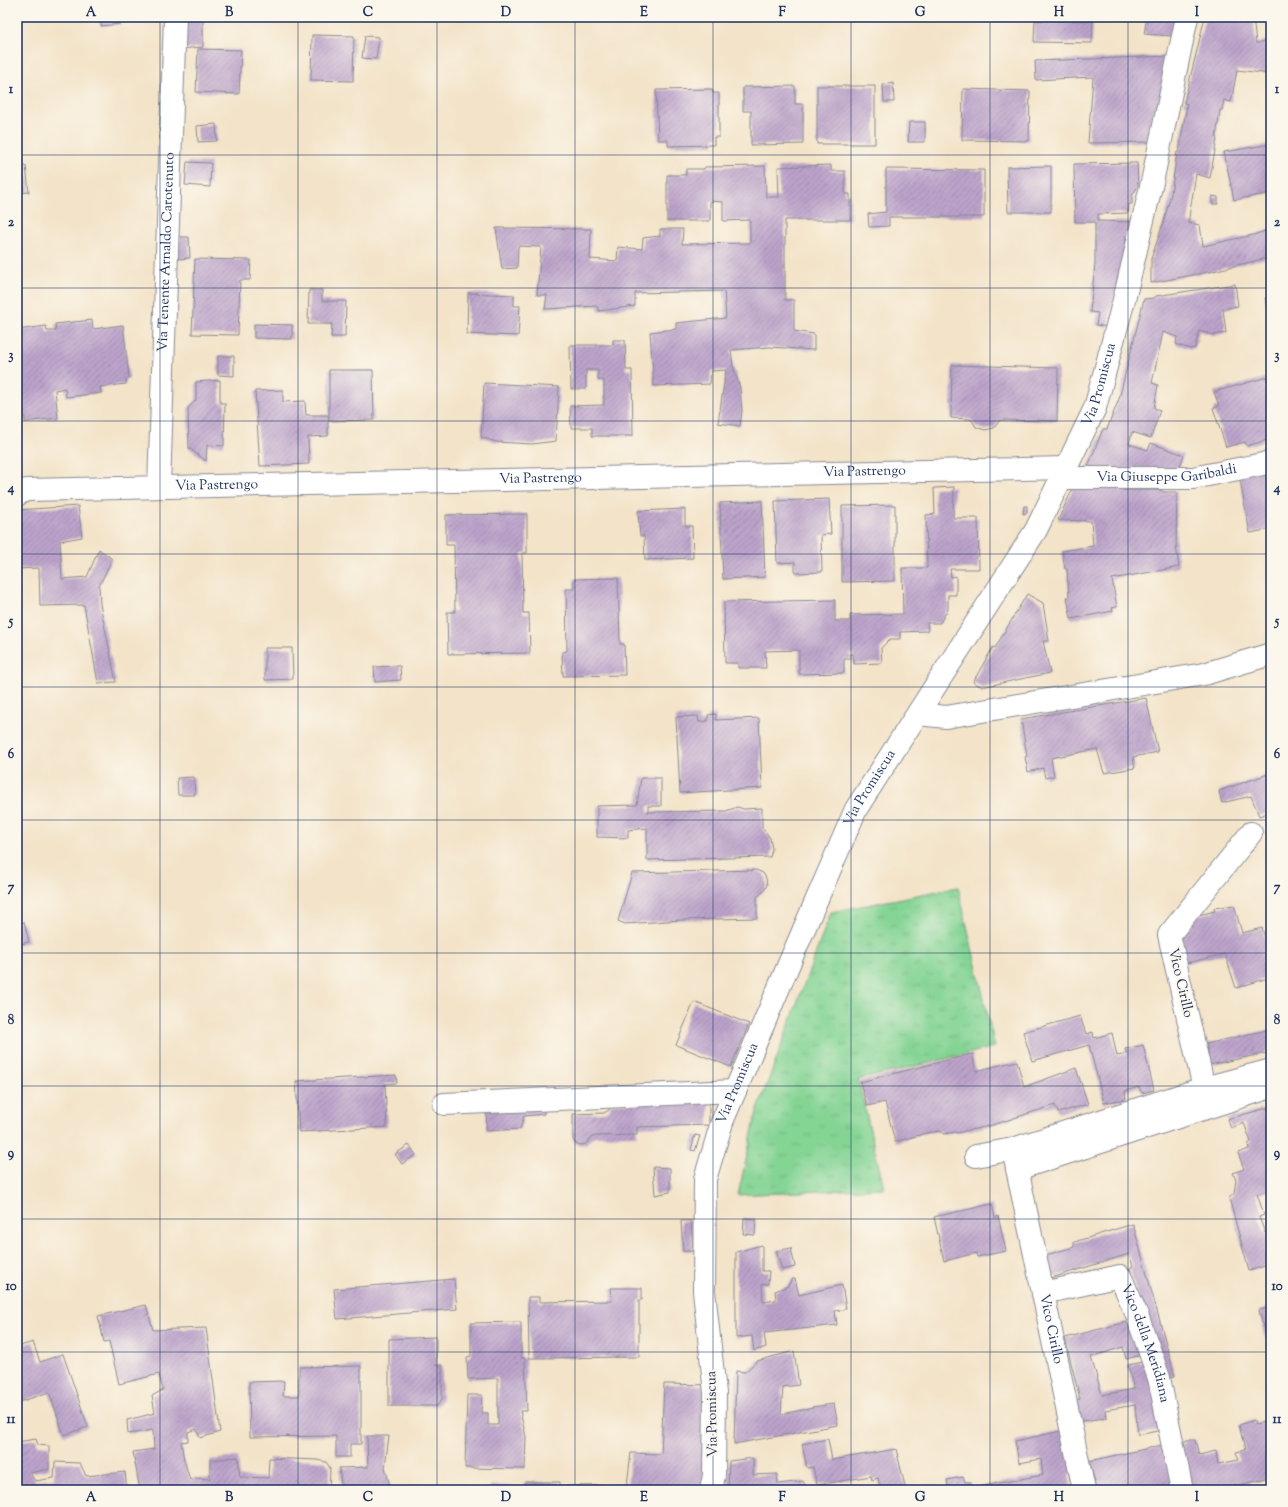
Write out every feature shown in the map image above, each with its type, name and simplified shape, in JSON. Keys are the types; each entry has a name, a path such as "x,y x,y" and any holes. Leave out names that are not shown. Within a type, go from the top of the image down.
{"street":[{"name":"Via Tenente Arnaldo Carotenuto","path":"159,487 175,17"},
{"name":"Via Promiscua","path":"711,1490 714,1475 716,1393 704,1291 705,1179 722,1122 856,809 1036,530 1095,408 1123,304 1152,182 1187,17"},
{"name":"Via Giuseppe Garibaldi","path":"1064,473 1193,478 1271,461"},
{"name":"Via Pastrengo","path":"17,495 26,490 159,487 1064,473"},
{"path":"918,714 946,716 1204,674 1271,654"},
{"name":"Vico Cirillo","path":"1204,1088 1169,935 1251,833"},
{"path":"1015,1159 1204,1088 1271,1070"},
{"path":"976,1156 1015,1159 1271,1087"},
{"path":"444,1104 735,1091"},
{"name":"Vico Cirillo","path":"1015,1159 1084,1490"},
{"name":"Vico della Meridiana","path":"1043,1293 1120,1276 1137,1315 1159,1378 1182,1490"}],"green space":[{"path":"958,887 995,1047 858,1080 884,1188 738,1195 757,1111 831,912"}],"building":[{"path":"100,17 120,17 120,24 101,26"},
{"path":"180,17 203,17 203,47 179,49"},
{"path":"204,17 221,17 220,19"},
{"path":"1147,17 1177,17 1173,36 1144,34"},
{"path":"1205,17 1253,17 1256,43 1271,38 1271,74 1237,70 1231,102 1224,100 1222,110 1220,110 1217,139 1210,178 1196,174 1188,223 1200,225 1203,246 1253,235 1271,229 1271,257 1213,271 1151,283 1151,259 1164,221 1171,194 1177,152 1179,152 1187,104 1184,103"},
{"path":"1035,20 1093,21 1092,43 1034,42"},
{"path":"312,35 354,36 353,81 311,80"},
{"path":"365,36 379,37 376,59 362,58"},
{"path":"198,49 241,50 239,94 196,92"},
{"path":"1171,56 1151,142 1088,143 1093,77 1036,80 1035,61"},
{"path":"893,83 894,102 884,102 883,84"},
{"path":"795,86 795,104 803,104 803,144 751,145 751,111 743,111 743,87"},
{"path":"817,86 875,86 875,144 817,144"},
{"path":"712,89 713,93 719,93 719,137 714,137 714,145 668,146 668,140 658,140 656,90"},
{"path":"963,89 1030,91 1029,141 962,140"},
{"path":"909,122 925,122 925,142 908,142"},
{"path":"216,124 217,141 198,142 197,126"},
{"path":"1271,144 1271,193 1234,200 1224,152"},
{"path":"187,162 211,163 210,187 185,185"},
{"path":"1137,163 1138,186 1132,196 1132,204 1129,204 1128,213 1098,214 1098,221 1134,222 1131,236 1126,235 1126,255 1107,327 1096,325 1098,313 1090,312 1095,264 1095,222 1075,222 1074,164"},
{"path":"831,165 831,171 845,171 845,194 850,194 850,220 785,220 785,300 794,300 794,331 814,334 814,350 770,347 731,350 733,366 740,388 742,411 740,426 718,423 726,370 711,371 710,384 654,386 650,332 676,329 676,323 726,318 724,291 635,293 635,306 599,311 597,306 545,309 547,295 537,295 541,247 518,246 517,268 502,269 496,228 591,229 590,259 617,261 618,247 642,249 643,238 660,236 660,229 683,229 682,244 750,243 750,220 723,221 723,202 710,201 710,221 667,221 667,175 686,175 686,169 704,169 705,167 765,166 766,197 779,197 778,167"},
{"path":"26,166 29,192 17,193 17,167"},
{"path":"1051,166 1051,212 1008,212 1007,167"},
{"path":"886,169 984,170 984,217 889,217 889,226 869,227 868,214 886,212"},
{"path":"1212,196 1218,197 1218,204 1212,204"},
{"path":"177,237 189,237 190,258 178,259"},
{"path":"195,259 251,260 250,280 240,280 238,335 192,334"},
{"path":"1235,284 1238,306 1223,309 1226,333 1213,335 1199,331 1195,348 1191,349 1176,344 1177,337 1163,332 1152,383 1158,385 1154,408 1160,410 1151,438 1132,432 1129,444 1148,450 1151,443 1184,455 1179,468 1087,469 1103,429 1107,429 1119,399 1144,299"},
{"path":"309,290 322,290 322,301 346,301 345,337 331,337 332,324 308,324"},
{"path":"468,293 514,295 514,306 520,306 518,336 467,334"},
{"path":"1271,296 1271,323 1270,323 1265,298"},
{"path":"92,320 93,329 123,325 129,378 126,379 126,384 100,387 101,393 66,397 65,388 55,390 58,418 25,422 24,410 17,411 17,330 46,326 47,331 56,331 55,324"},
{"path":"254,324 292,325 292,339 254,338"},
{"path":"613,340 625,340 626,370 632,370 633,436 592,436 592,428 571,428 570,406 604,405 604,380 598,380 598,370 586,370 586,389 571,389 570,345 613,345"},
{"path":"218,356 234,356 234,376 218,375"},
{"path":"952,365 1058,368 1057,421 1000,420 994,428 985,430 976,427 971,419 951,418"},
{"path":"329,370 373,370 374,420 329,421"},
{"path":"1271,376 1271,436 1265,437 1267,440 1247,446 1245,442 1226,447 1213,408 1219,406 1214,392"},
{"path":"220,380 220,403 225,403 224,446 207,445 206,461 189,448 188,408 196,400 196,382"},
{"path":"484,383 559,387 556,441 532,444 496,442 481,437"},
{"path":"283,390 283,402 305,401 306,415 328,415 328,436 308,437 309,464 260,466 255,391"},
{"path":"1271,466 1271,529 1250,533 1239,475"},
{"path":"1074,486 1124,486 1123,490 1161,490 1163,492 1177,492 1176,546 1179,567 1112,579 1117,607 1112,608 1113,611 1071,619 1067,597 1069,597 1067,569 1065,569 1062,551 1093,546 1091,521 1058,520"},
{"path":"954,487 953,518 978,518 979,569 950,569 951,577 956,576 956,595 948,595 948,609 940,623 927,623 928,631 900,632 900,639 890,639 881,648 882,663 854,664 853,654 850,654 851,659 844,659 844,673 799,674 799,650 765,651 766,668 738,668 738,663 725,663 724,602 835,600 835,621 850,621 850,615 903,614 902,568 927,568 926,515 935,514 934,488"},
{"path":"829,499 831,534 821,535 822,572 795,573 795,562 777,563 775,501"},
{"path":"762,501 765,577 723,579 720,503"},
{"path":"895,505 895,581 842,582 842,506"},
{"path":"78,506 82,537 60,541 62,579 87,577 99,549 112,559 99,586 100,604 116,682 98,683 84,605 40,606 39,568 17,569 17,510"},
{"path":"1024,506 1027,506 1027,513 1023,514"},
{"path":"685,509 685,526 692,526 693,558 645,560 644,536 640,536 638,511"},
{"path":"527,514 527,553 522,553 523,613 529,613 530,653 448,654 447,612 455,612 454,545 446,545 446,515"},
{"path":"618,578 620,644 624,644 625,675 563,676 562,652 567,651 566,589 574,589 574,579"},
{"path":"1027,594 1043,603 1049,641 1043,641 1050,673 982,687 973,682 993,647 995,648"},
{"path":"265,648 292,648 293,679 265,680"},
{"path":"400,666 401,680 375,682 374,667"},
{"path":"1146,698 1158,752 1133,757 1135,768 1104,773 1097,749 1051,758 1054,776 1045,778 1043,768 1028,772 1021,719"},
{"path":"716,714 716,720 759,718 762,788 680,793 676,717 698,716 699,722 708,721 708,715"},
{"path":"1271,773 1271,812 1259,816 1251,796 1222,803 1219,791"},
{"path":"194,777 195,795 178,795 177,778"},
{"path":"641,778 661,778 661,806 648,806 648,812 726,811 737,807 744,809 762,808 762,827 770,838 772,849 770,857 647,860 647,828 628,830 628,838 597,837 597,806 637,805"},
{"path":"756,870 763,873 766,878 767,885 763,892 757,897 757,918 681,920 625,924 618,921 632,873"},
{"path":"1234,905 1242,933 1262,928 1271,956 1271,977 1236,988 1225,954 1183,964 1178,944 1183,942 1179,930 1192,926 1190,917 1215,911 1214,908"},
{"path":"17,919 19,923 24,922 29,942 17,945"},
{"path":"694,1002 749,1024 731,1067 676,1045"},
{"path":"1080,1016 1086,1034 1093,1032 1094,1038 1112,1033 1117,1056 1127,1054 1125,1049 1143,1045 1154,1090 1142,1093 1139,1087 1125,1091 1126,1099 1104,1103 1089,1045 1032,1061 1023,1032"},
{"path":"1271,1029 1271,1052 1209,1065 1205,1056 1209,1055 1206,1044"},
{"path":"972,1054 976,1071 1017,1061 1024,1087 1076,1068 1088,1104 1058,1113 1055,1105 989,1126 956,1133 943,1134 941,1131 926,1133 895,1142 885,1102 867,1106 860,1082"},
{"path":"396,1075 397,1083 385,1084 387,1127 299,1132 296,1081"},
{"path":"709,1101 709,1125 637,1127 637,1135 597,1136 592,1137 586,1144 582,1145 576,1144 573,1140 573,1114 604,1113 609,1110 611,1104"},
{"path":"543,1105 544,1114 524,1116 520,1129 486,1131 487,1108"},
{"path":"1271,1107 1271,1190 1257,1194 1264,1215 1259,1217 1265,1233 1268,1232 1269,1235 1271,1234 1271,1264 1249,1271 1229,1198 1234,1194 1236,1180 1233,1173 1244,1169 1238,1153 1249,1149 1248,1144 1251,1142 1244,1123 1231,1128 1227,1119"},
{"path":"695,1135 700,1136 695,1151 691,1150"},
{"path":"409,1145 416,1155 402,1164 395,1154"},
{"path":"653,1167 670,1168 670,1192 655,1195"},
{"path":"992,1204 995,1218 998,1216 1006,1251 977,1257 976,1253 944,1261 934,1217"},
{"path":"744,1218 756,1219 755,1235 743,1234"},
{"path":"681,1221 691,1221 693,1251 683,1251"},
{"path":"1133,1224 1175,1376 1166,1380 1141,1312 1130,1268 1133,1266 1129,1254 1048,1279 1042,1256 1074,1247 1074,1242"},
{"path":"762,1245 762,1271 769,1271 768,1284 762,1284 763,1302 776,1300 775,1291 788,1286 792,1279 795,1279 799,1295 842,1285 846,1309 835,1311 837,1325 764,1333 766,1347 754,1351 752,1336 736,1338 736,1252"},
{"path":"791,1248 795,1267 782,1270 776,1251"},
{"path":"454,1279 457,1309 337,1319 334,1289"},
{"path":"611,1288 642,1288 642,1300 639,1300 639,1357 529,1358 528,1297 539,1297 539,1302 612,1301"},
{"path":"146,1305 153,1330 206,1328 220,1432 200,1438 196,1429 188,1432 188,1441 181,1442 184,1460 190,1480 195,1478 210,1479 210,1460 238,1457 240,1477 268,1478 269,1458 317,1460 326,1462 330,1468 329,1490 140,1490 133,1452 154,1449 153,1430 128,1434 127,1420 155,1413 152,1396 163,1390 159,1374 119,1384 109,1341 104,1342 98,1316"},
{"path":"1271,1307 1271,1354 1270,1354 1259,1310"},
{"path":"1131,1321 1145,1354 1126,1359 1123,1347 1091,1357 1102,1395 1134,1389 1128,1365 1147,1361 1162,1430 1138,1435 1135,1405 1105,1410 1106,1418 1081,1421 1076,1400 1080,1399 1065,1338"},
{"path":"521,1322 521,1358 525,1358 527,1411 520,1411 526,1437 525,1469 465,1468 467,1395 482,1395 481,1413 488,1413 488,1425 498,1425 498,1378 468,1379 467,1357 471,1356 471,1323"},
{"path":"436,1337 436,1365 442,1365 442,1399 437,1406 389,1406 389,1339"},
{"path":"33,1342 40,1362 63,1354 88,1427 64,1435 49,1392 17,1403 17,1347"},
{"path":"794,1351 799,1385 783,1387 781,1414 834,1404 838,1425 734,1444 736,1371 745,1372 757,1361"},
{"path":"361,1366 361,1444 350,1444 350,1457 336,1457 336,1436 250,1437 249,1382 284,1381 283,1396 299,1396 299,1367"},
{"path":"664,1384 710,1385 712,1446 702,1490 490,1490 491,1485 523,1487 525,1482 560,1482 560,1486 627,1485 631,1453 661,1454"},
{"path":"1254,1420 1255,1424 1267,1421 1269,1427 1271,1427 1271,1478 1224,1488 1224,1490 1187,1490 1179,1450 1186,1440 1195,1440 1199,1455 1216,1451 1218,1464 1239,1460 1236,1452 1245,1450 1239,1425"},
{"path":"1066,1430 1077,1473 1069,1474 1072,1490 949,1490 947,1480 963,1477 965,1482 970,1482 972,1488 1043,1475 1041,1459 1019,1463 1015,1441"},
{"path":"367,1436 389,1436 385,1467 391,1490 342,1490 339,1468 368,1467"},
{"path":"36,1439 38,1445 49,1446 49,1469 30,1473 35,1481 54,1478 55,1462 80,1463 86,1476 125,1472 127,1490 17,1490 17,1442"},
{"path":"828,1439 832,1460 896,1449 906,1490 881,1490 878,1478 872,1480 871,1476 817,1485 813,1467 807,1468 802,1444"},
{"path":"1163,1445 1175,1490 1094,1490 1092,1482 1095,1482 1089,1461"},
{"path":"753,1458 753,1475 777,1474 778,1484 803,1481 808,1490 728,1490 729,1461"},
{"path":"424,1486 424,1490 394,1490 394,1489"}]}
